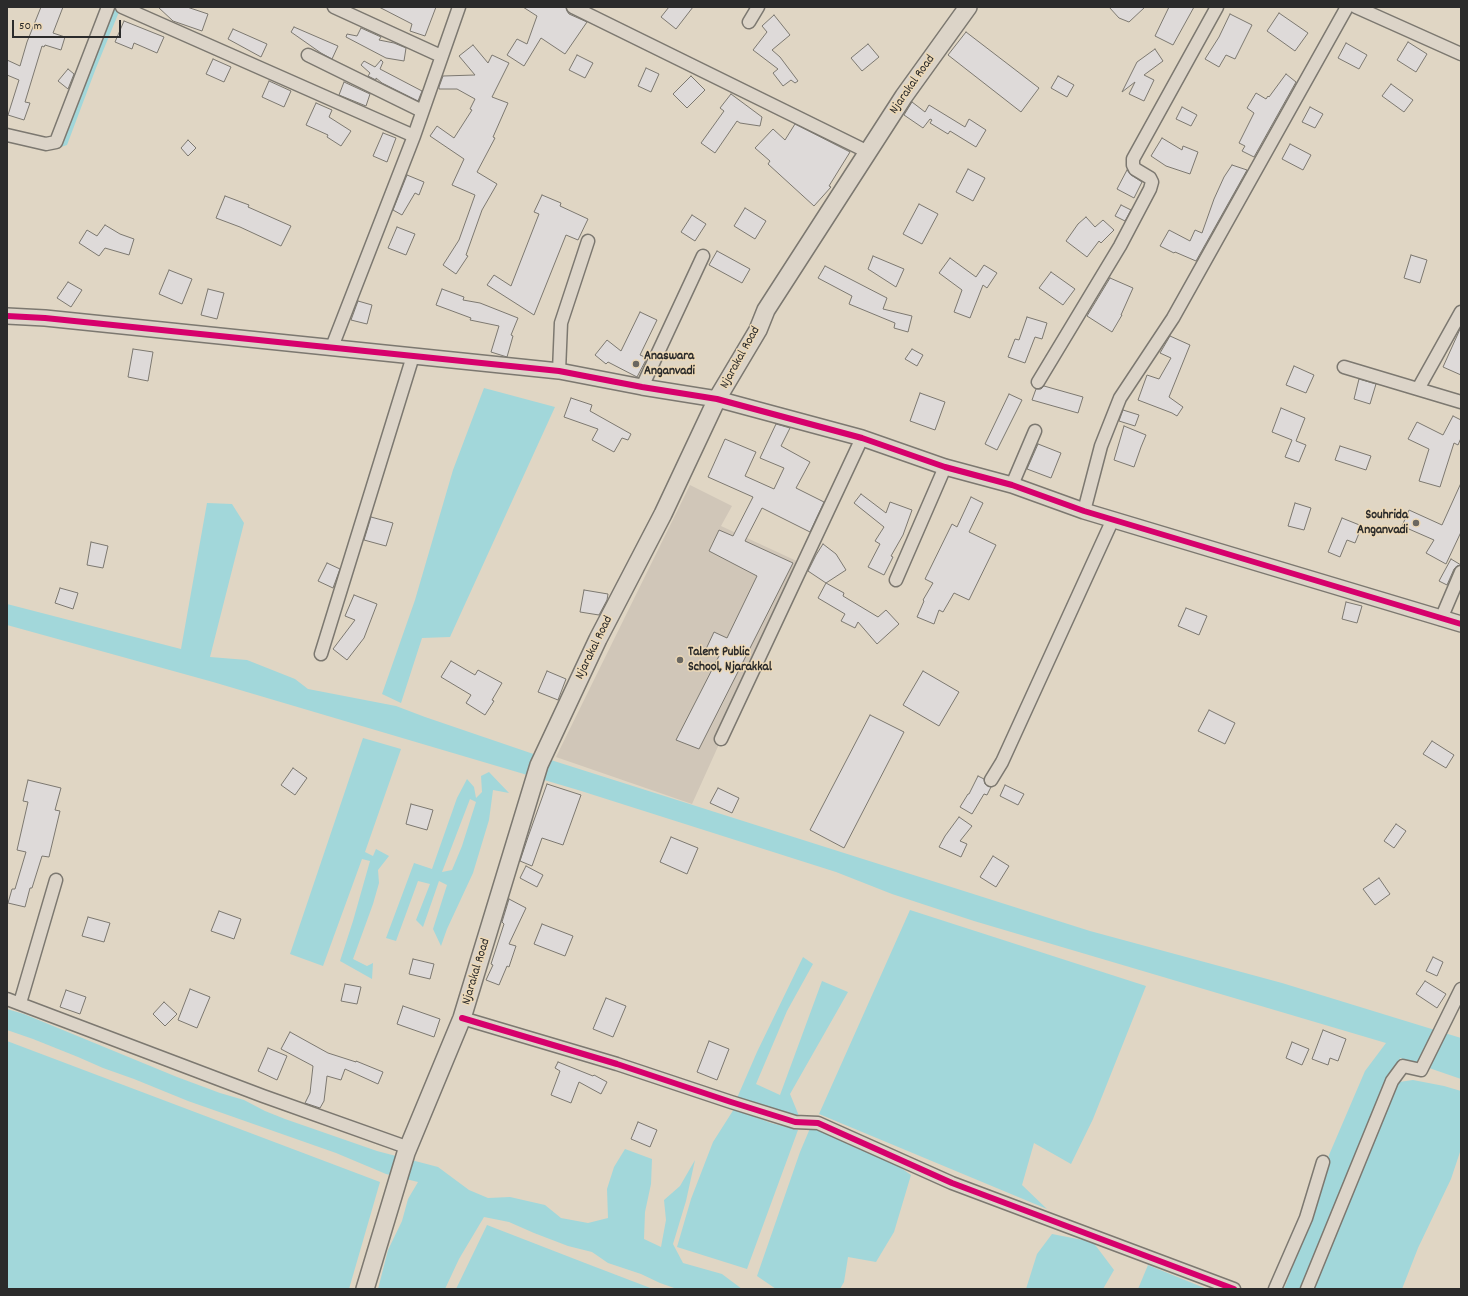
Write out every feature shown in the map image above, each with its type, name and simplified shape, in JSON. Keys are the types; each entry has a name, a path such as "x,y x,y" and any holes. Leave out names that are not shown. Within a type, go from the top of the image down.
{"main road":[{"name":"Njarakal Road","path":"366,1289 408,1150 462,1018 539,766 545,756 598,639 663,514 718,399 758,330 766,310 904,96 968,7"}],"street":[{"path":"7,135 46,144 56,142 108,7"},
{"path":"334,7 441,56"},
{"path":"332,347 414,136 459,7"},
{"path":"574,7 868,152"},
{"path":"749,22 758,7"},
{"path":"1038,382 1120,246 1150,189 1152,182 1150,178 1135,169 1133,159 1217,7"},
{"path":"1084,511 1101,446 1120,398 1173,318 1347,7"},
{"path":"1356,7 1461,54"},
{"path":"128,8 414,136"},
{"path":"308,54 422,111"},
{"path":"559,371 561,323 588,241"},
{"path":"642,388 703,256"},
{"path":"1418,389 1461,312"},
{"path":"7,316 45,318 559,371 642,388 718,399 862,438 945,467 1012,485 1084,511 1461,624"},
{"path":"321,654 413,356"},
{"path":"1344,367 1461,402"},
{"path":"1012,485 1035,431"},
{"path":"721,739 862,438"},
{"path":"896,580 945,467"},
{"path":"991,780 1002,762 1113,519"},
{"path":"1441,619 1461,572"},
{"path":"20,1003 56,880"},
{"path":"1307,1289 1392,1081 1403,1066 1421,1070 1461,989"},
{"path":"7,999 408,1150"},
{"path":"462,1018 617,1064 795,1122 818,1123 952,1183 1234,1289"},
{"path":"1275,1289 1306,1218 1324,1162"}],"shaded area":[{"name":"Talent Public School, Njarakkal","path":"690,485 732,506 721,526 801,563 692,804 556,757"}],"water":[{"path":"111,7 121,7 67,145 58,148 67,120"},
{"path":"484,388 555,407 450,637 422,638 401,703 382,694 415,600 453,470"},
{"path":"207,503 232,504 244,523 210,657 247,660 295,679 308,689 396,706 554,761 1090,931 1282,983 1461,1038 1461,1079 1400,1058 1349,1174 1303,1289 1284,1289 1324,1183 1329,1155 1365,1071 1386,1043 974,921 892,894 836,872 578,790 213,682 7,625 7,604 181,649"},
{"path":"363,738 401,749 365,852 373,856 376,849 389,856 378,870 379,883 353,959 367,966 373,963 372,979 340,961 370,861 362,859 323,966 290,954"},
{"path":"489,772 509,793 493,790 489,820 473,873 447,929 441,946 433,929 447,885 439,881 423,927 416,920 430,884 418,881 396,941 386,938 414,863 432,869 457,798 467,779 474,787 476,798 482,792 481,776","holes":["470,799 476,802 462,846 452,870 442,872"]},
{"path":"910,910 1146,986 1093,1119 1071,1164 1034,1143 1022,1185 1047,1209 819,1114"},
{"path":"803,957 813,964 787,1011 756,1084 780,1095 822,981 848,992 790,1094 799,1116 737,1098 757,1052"},
{"path":"7,1009 24,1014 177,1077 244,1100 285,1119 377,1151 438,1167 469,1190 488,1198 510,1197 545,1205 561,1218 588,1223 608,1218 607,1189 614,1167 625,1149 652,1159 651,1184 645,1212 644,1239 661,1247 666,1220 664,1200 680,1186 695,1160 686,1201 673,1244 683,1263 722,1274 742,1289 677,1289 641,1274 608,1263 592,1252 568,1246 509,1222 484,1217 459,1259 445,1289 378,1289 388,1250 402,1221 408,1199 418,1182 386,1174 336,1153 188,1101 7,1030"},
{"path":"7,1041 380,1182 349,1289 7,1289"},
{"path":"1413,1080 1461,1091 1461,1149 1451,1179 1418,1248 1402,1289 1314,1289 1340,1215 1392,1095 1399,1082"},
{"path":"734,1109 771,1123 798,1130 747,1269 677,1247 691,1199 713,1142"},
{"path":"811,1126 856,1148 894,1163 911,1175 894,1232 876,1262 848,1257 844,1282 840,1289 776,1289 757,1276 800,1152"},
{"path":"487,1225 585,1263 653,1289 456,1289"},
{"path":"1052,1234 1093,1242 1114,1270 1103,1289 1026,1289 1037,1254"},
{"path":"1148,1265 1207,1289 1138,1289"}],"building":[{"path":"41,7 63,7 53,33 65,37 61,50 45,45 44,47 42,46 25,102 30,103 24,120 8,115 19,80 7,75 7,60 20,66 27,42"},
{"path":"158,7 187,7 208,14 202,31 173,21"},
{"path":"379,7 436,7 425,36 410,31 412,24"},
{"path":"523,7 566,7 569,14 587,22 565,54 541,38 524,66 507,55 517,39 527,44 537,16"},
{"path":"669,7 693,7 676,29 661,17"},
{"path":"1109,7 1145,7 1129,22 1119,18"},
{"path":"1169,7 1194,7 1173,45 1155,36"},
{"path":"1279,13 1308,33 1295,51 1267,31"},
{"path":"1230,14 1252,25 1235,59 1226,55 1219,67 1205,59 1219,37"},
{"path":"774,15 790,35 772,50 780,57 798,81 795,83 791,80 783,86 773,73 778,69 753,50 767,32 762,26"},
{"path":"124,21 164,37 157,53 134,43 132,49 115,42"},
{"path":"294,27 338,46 332,59 291,32"},
{"path":"361,28 381,37 379,40 394,43 406,48 404,61 386,58 346,37 347,34 357,36"},
{"path":"233,29 267,44 261,57 228,39"},
{"path":"966,32 1039,88 1021,112 948,55"},
{"path":"1408,42 1427,54 1416,72 1397,60"},
{"path":"1346,43 1367,55 1359,69 1338,58"},
{"path":"868,44 879,57 862,71 851,58"},
{"path":"473,45 488,63 492,55 509,63 492,97 508,103 493,137 495,138 477,172 497,184 482,210 466,255 468,256 456,274 443,265 459,240 475,195 452,185 464,159 430,136 437,126 454,138 472,110 470,109 475,99 457,89 439,89 439,87 443,76 475,75 459,56"},
{"path":"1155,49 1163,61 1144,75 1154,80 1144,101 1129,94 1135,82 1122,92 1137,62"},
{"path":"577,55 593,63 585,78 569,70"},
{"path":"213,59 231,67 224,82 206,74"},
{"path":"381,60 383,62 380,69 422,91 418,101 382,83 376,78 376,80 368,76 370,73 361,65 364,61 375,67"},
{"path":"646,68 659,74 651,92 638,86"},
{"path":"68,69 74,74 68,89 58,81"},
{"path":"1286,74 1296,82 1254,157 1242,151 1245,146 1239,143 1254,113 1247,108 1256,93 1266,99 1268,96 1269,97"},
{"path":"691,76 705,90 687,108 673,94"},
{"path":"1058,76 1074,85 1067,97 1051,88"},
{"path":"269,81 291,91 284,107 262,97"},
{"path":"344,82 370,94 366,106 339,95"},
{"path":"1391,84 1413,100 1404,112 1382,96"},
{"path":"731,94 762,117 760,126 740,123 737,121 715,153 701,143 724,111 720,108"},
{"path":"912,102 925,112 929,105 965,127 969,119 986,130 976,147 950,131 948,134 930,123 932,120 930,119 923,128 904,115"},
{"path":"316,103 332,110 329,117 351,131 341,146 327,137 328,135 306,125"},
{"path":"1182,107 1197,115 1191,126 1176,119"},
{"path":"1310,107 1323,114 1315,128 1302,122"},
{"path":"795,124 850,152 829,186 831,187 814,206 768,164 770,161 755,148 773,129 785,140"},
{"path":"383,133 396,138 387,162 373,156"},
{"path":"1162,138 1182,150 1183,146 1198,152 1190,174 1166,166 1151,156"},
{"path":"188,140 196,148 188,156 181,148"},
{"path":"1290,144 1311,155 1303,170 1282,159"},
{"path":"1232,165 1247,170 1196,261 1160,246 1169,230 1190,241 1195,230 1202,233 1214,199 1224,177"},
{"path":"968,169 985,178 973,201 956,192"},
{"path":"1127,170 1131,175 1142,182 1134,198 1117,189"},
{"path":"407,175 424,182 419,195 415,193 402,215 393,210"},
{"path":"542,195 561,203 560,206 588,219 578,240 566,235 534,315 487,285 494,275 511,286 539,214 534,212"},
{"path":"225,196 249,205 248,207 291,226 281,246 240,227 216,218"},
{"path":"919,204 938,214 922,244 903,234"},
{"path":"1121,205 1131,210 1125,221 1115,216"},
{"path":"745,208 766,221 755,239 734,226"},
{"path":"692,215 706,224 695,241 681,232"},
{"path":"1086,217 1095,227 1103,220 1114,230 1101,243 1099,241 1087,257 1066,241 1078,224"},
{"path":"105,225 120,234 134,239 129,255 105,248 99,256 79,243 87,230 97,236"},
{"path":"397,227 415,234 406,255 388,248"},
{"path":"717,251 750,269 742,283 709,265"},
{"path":"1411,255 1427,260 1420,283 1404,278"},
{"path":"873,256 904,269 896,287 868,269"},
{"path":"950,258 976,277 984,265 997,273 987,288 983,285 970,318 954,312 962,290 939,273"},
{"path":"825,266 887,298 883,309 912,316 908,332 894,328 895,323 849,304 852,296 818,278"},
{"path":"169,270 192,279 182,304 159,294"},
{"path":"1051,272 1075,289 1063,305 1039,288"},
{"path":"1110,278 1133,288 1122,315 1112,332 1087,316"},
{"path":"68,282 82,290 71,307 57,298"},
{"path":"208,289 224,293 217,319 201,315"},
{"path":"442,289 464,297 463,300 480,303 518,318 511,335 513,336 507,357 491,352 499,326 470,320 471,318 436,305"},
{"path":"358,301 372,305 367,324 351,320"},
{"path":"640,312 657,320 640,355 647,358 637,377 608,362 606,364 595,355 607,340 621,351"},
{"path":"1027,317 1047,323 1042,339 1035,337 1025,363 1008,357 1015,339 1019,340"},
{"path":"1461,327 1461,375 1443,367"},
{"path":"1170,336 1190,345 1169,397 1183,407 1177,416 1138,400 1147,375 1159,379 1171,358 1160,353"},
{"path":"133,349 153,352 148,381 128,377"},
{"path":"912,349 923,355 917,366 905,359"},
{"path":"1294,366 1314,375 1306,393 1286,385"},
{"path":"1359,379 1376,384 1370,404 1354,399"},
{"path":"1044,386 1083,397 1078,413 1032,400 1036,389 1041,389"},
{"path":"920,393 945,402 935,430 910,421"},
{"path":"1009,394 1022,400 997,450 985,444"},
{"path":"571,398 592,405 590,411 631,434 628,440 622,438 614,452 592,440 598,429 564,417"},
{"path":"1281,408 1305,418 1296,441 1306,445 1299,462 1285,457 1292,440 1272,432"},
{"path":"1123,410 1139,415 1135,426 1119,421"},
{"path":"1453,416 1461,420 1461,438 1458,445 1454,443 1440,487 1419,481 1429,449 1408,439 1417,422 1443,435"},
{"path":"776,424 790,428 781,446 810,462 796,488 824,502 810,532 762,508 745,541 793,563 699,749 676,740 719,656 706,649 714,632 727,638 757,576 709,551 719,530 733,536 753,497 708,477 725,439 756,452 745,476 774,489 784,468 760,458"},
{"path":"1124,426 1146,435 1134,467 1114,460"},
{"path":"1038,444 1061,453 1051,478 1027,469"},
{"path":"1340,446 1371,456 1366,470 1335,460"},
{"path":"1461,483 1461,532 1446,564 1426,553 1434,540 1402,526 1409,510 1442,525"},
{"path":"861,494 886,513 890,502 912,510 903,535 891,556 893,557 884,575 868,567 880,544 875,541 884,527 854,503"},
{"path":"971,497 983,503 969,532 996,545 969,600 954,593 943,612 939,610 934,624 917,617 924,601 923,600 933,583 925,579 952,524 957,527"},
{"path":"1295,503 1311,508 1304,530 1288,526"},
{"path":"371,517 393,523 386,546 364,540"},
{"path":"1342,518 1362,526 1355,543 1347,540 1340,557 1328,552"},
{"path":"91,542 108,546 103,568 87,565"},
{"path":"823,544 836,554 846,570 826,583 808,571"},
{"path":"1451,559 1461,565 1454,569 1447,585 1439,581"},
{"path":"327,563 340,569 333,588 318,581"},
{"path":"826,583 844,593 843,596 878,617 886,610 899,624 877,644 858,622 855,628 841,621 845,614 818,598"},
{"path":"60,588 78,593 73,609 55,603"},
{"path":"584,590 608,594 607,600 599,615 580,612"},
{"path":"354,595 377,604 364,638 347,660 333,649 355,620 345,616"},
{"path":"1346,602 1362,606 1357,623 1342,619"},
{"path":"1186,608 1207,616 1199,635 1178,626"},
{"path":"451,661 475,675 478,670 502,683 492,700 494,701 485,715 466,703 471,695 441,677"},
{"path":"547,671 566,679 558,700 538,692"},
{"path":"923,671 959,692 939,726 903,705"},
{"path":"1209,710 1235,723 1225,744 1198,731"},
{"path":"870,715 904,732 844,848 810,830"},
{"path":"1432,741 1454,755 1446,768 1423,754"},
{"path":"293,768 307,778 295,795 281,785"},
{"path":"978,776 984,779 985,784 991,787 987,795 984,794 972,814 960,807 969,794"},
{"path":"28,780 61,788 55,810 60,811 49,857 42,856 32,888 30,888 25,907 8,903 12,889 15,889 26,852 17,850 28,802 23,801"},
{"path":"547,784 581,795 563,845 542,838 532,866 520,861"},
{"path":"1005,785 1024,794 1018,805 1000,796"},
{"path":"718,788 739,798 732,813 710,803"},
{"path":"411,804 433,810 427,830 406,824"},
{"path":"959,817 972,826 960,841 967,844 961,857 939,847"},
{"path":"1396,824 1406,831 1394,848 1384,841"},
{"path":"671,837 698,848 687,874 660,862"},
{"path":"993,856 1009,866 996,887 980,877"},
{"path":"526,866 543,875 537,887 520,878"},
{"path":"1379,878 1390,894 1375,905 1363,889"},
{"path":"509,899 526,908 509,944 516,946 509,967 507,966 499,985 486,980 493,965 491,964 504,924 502,922"},
{"path":"219,911 241,919 234,939 211,931"},
{"path":"88,917 110,923 104,942 82,936"},
{"path":"542,924 573,936 565,956 534,944"},
{"path":"1433,957 1443,962 1437,976 1426,971"},
{"path":"413,959 434,964 430,979 409,974"},
{"path":"1425,981 1446,994 1437,1008 1416,994"},
{"path":"345,984 361,987 357,1004 341,1001"},
{"path":"190,989 210,997 197,1028 178,1020"},
{"path":"66,990 86,997 80,1014 60,1007"},
{"path":"606,998 626,1006 613,1037 593,1029"},
{"path":"164,1002 177,1014 165,1026 153,1014"},
{"path":"403,1006 440,1019 434,1037 397,1024"},
{"path":"1323,1030 1346,1039 1338,1061 1330,1058 1328,1065 1312,1059"},
{"path":"290,1032 328,1053 356,1061 383,1072 378,1084 345,1069 341,1080 327,1076 324,1101 320,1108 305,1103 310,1093 313,1066 281,1049"},
{"path":"709,1041 729,1049 717,1080 697,1072"},
{"path":"1292,1042 1309,1049 1302,1065 1286,1058"},
{"path":"268,1048 287,1056 277,1080 258,1071"},
{"path":"558,1062 593,1076 594,1075 607,1082 601,1094 579,1082 571,1103 551,1095 560,1071 555,1068"},
{"path":"638,1122 657,1130 650,1147 631,1139"}],"cycle path":[{"path":"7,316 45,318 559,371 642,387 717,399 862,438 945,467 1012,485 1084,511 1461,624"},
{"path":"462,1018 617,1064 795,1122 818,1123 952,1183 1234,1289"}],"place":[{"name":"Anaswara Anganvadi","path":"636,364"},
{"name":"Souhrida Anganvadi","path":"1416,523"},
{"name":"Talent Public School, Njarakkal","path":"680,660"}]}
